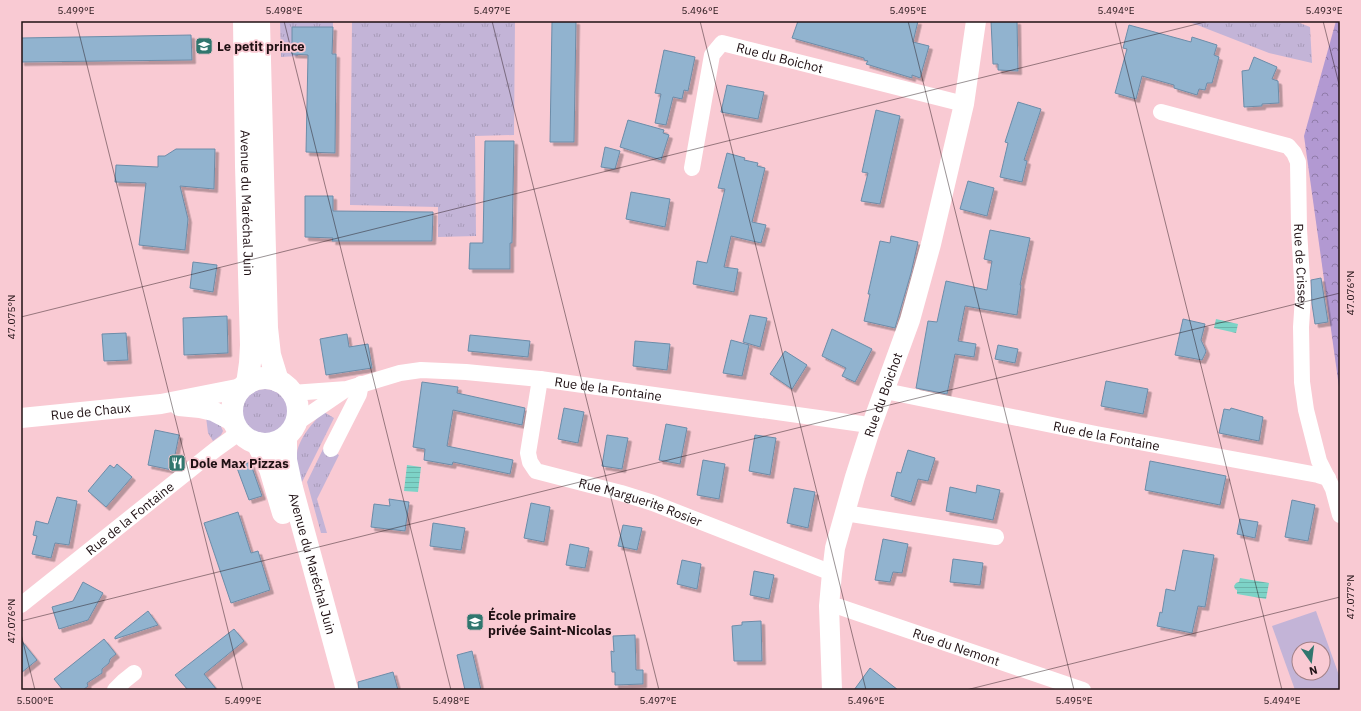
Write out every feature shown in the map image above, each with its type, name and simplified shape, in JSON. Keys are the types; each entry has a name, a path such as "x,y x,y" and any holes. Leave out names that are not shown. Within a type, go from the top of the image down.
{"main road":[{"name":"Avenue du Maréchal Juin","path":"244,21 251,345 250,363 245,386"},
{"name":"Avenue du Maréchal Juin","path":"259,21 267,328 270,355 285,387"},
{"path":"264,379 285,387 298,408 291,430 279,441 270,444 244,432 233,406 236,396 245,386 255,380 264,379"},
{"name":"Avenue du Maréchal Juin","path":"291,430 286,460 292,488 347,690"},
{"name":"Avenue du Maréchal Juin","path":"244,432 270,469 276,485 332,690"}],"street":[{"name":"Rue du Boichot","path":"832,690 829,606 835,548 871,428 910,320 931,244 964,104 976,21"},
{"name":"Rue du Boichot","path":"692,168 712,55 722,43 964,104"},
{"name":"Rue de Crissey","path":"1161,112 1288,146 1294,153 1298,162 1299,229 1303,298 1301,327 1302,382 1306,410 1319,460 1333,489 1340,515"},
{"name":"Rue de la Fontaine","path":"285,387 354,387 400,373 421,370 466,372 540,379 855,423 871,428"},
{"name":"Rue Marguerite Rosier","path":"540,379 528,453 530,462 536,470 653,503 832,573"},
{"name":"Rue de Chaux","path":"21,418 161,404 245,386"},
{"name":"Rue de la Fontaine","path":"291,430 354,387"},
{"path":"331,449 359,394 354,387"},
{"name":"Rue de la Fontaine","path":"885,392 1328,478"},
{"name":"Rue de Chaux","path":"161,404 200,408 213,411 244,432"},
{"name":"Rue de la Fontaine","path":"21,605 209,455 244,432"},
{"path":"845,513 996,537"},
{"name":"Rue du Nemont","path":"829,606 840,607 1083,690"},
{"path":"115,690 134,673"}],"green space":[{"path":"280,21 333,21 333,27 292,27 292,53 298,54 298,56 281,57"},
{"path":"352,21 515,21 514,135 475,136 476,236 438,237 438,207 350,205"},
{"path":"1187,21 1295,21 1310,27 1312,63 1269,53"},
{"path":"1336,21 1340,21 1340,394 1304,136"},
{"path":"260,389 270,389 278,393 284,399 288,407 288,417 284,425 278,431 270,435 260,435 252,431 246,425 242,417 242,407 246,399 252,393"},
{"path":"324,412 334,418 301,484 296,465 298,448 307,431 315,420"},
{"path":"206,417 220,424 223,431 221,435 213,441 208,433"},
{"path":"324,447 339,455 317,499 327,533 321,533 307,482"},
{"path":"1316,611 1327,641 1291,641 1291,679 1272,626"},
{"path":"1331,653 1340,678 1340,690 1295,690 1292,681 1331,681"}],"shaded area":[{"path":"1216,319 1238,324 1236,333 1214,328"},
{"path":"407,465 421,467 418,492 404,491"},
{"path":"1240,578 1269,583 1266,599 1237,594 1237,590 1234,586 1239,582"}],"building":[{"path":"552,21 576,21 574,142 550,142"},
{"path":"798,21 918,21 913,42 929,46 920,78 912,75 912,78 866,64 868,61 864,60 864,58 792,38"},
{"path":"991,21 1017,21 1018,71 998,70 998,64 993,64"},
{"path":"1129,25 1191,42 1192,37 1217,45 1214,55 1219,57 1212,83 1207,83 1205,90 1199,89 1197,95 1174,88 1174,85 1142,76 1136,99 1115,93 1127,49 1123,48"},
{"path":"292,27 333,27 332,54 336,54 335,153 306,152 308,55 292,54"},
{"path":"191,35 192,60 21,62 21,38"},
{"path":"664,50 695,57 688,91 684,90 682,99 673,97 666,125 655,123 661,94 655,93"},
{"path":"1254,57 1277,67 1272,79 1278,81 1279,103 1244,107 1242,71 1249,70"},
{"path":"727,85 764,92 758,119 721,112"},
{"path":"1018,102 1041,109 1024,160 1027,161 1022,182 1000,177 1008,143 1005,142"},
{"path":"876,110 900,116 880,204 861,201 868,173 862,172"},
{"path":"628,120 664,130 663,133 669,135 661,160 620,147"},
{"path":"485,141 514,141 510,269 469,269 470,243 483,243"},
{"path":"605,147 620,151 615,169 601,167"},
{"path":"176,149 215,149 214,189 180,186 188,219 185,250 139,245 146,183 115,182 116,165 158,167 158,156 165,156"},
{"path":"727,153 745,158 744,160 758,163 757,166 765,168 752,222 766,225 761,243 731,236 724,267 738,269 734,292 693,284 697,261 707,263 725,189 718,188"},
{"path":"968,181 994,188 987,216 960,209"},
{"path":"631,192 670,199 665,227 626,219"},
{"path":"305,196 333,196 333,211 433,212 432,241 332,241 333,238 305,237"},
{"path":"990,230 1030,238 1020,285 1017,315 965,306 958,341 976,344 974,357 955,354 947,394 916,388 928,321 937,322 946,281 987,290 992,261 984,259"},
{"path":"891,236 918,242 911,273 895,328 864,321 870,294 868,294 880,241 890,243"},
{"path":"193,262 217,265 213,292 190,288"},
{"path":"1321,278 1328,322 1315,324 1311,280"},
{"path":"750,315 767,318 760,347 743,342"},
{"path":"227,316 228,353 184,355 183,318"},
{"path":"1183,319 1205,324 1201,340 1206,351 1202,360 1175,355"},
{"path":"832,329 872,349 855,382 842,376 846,368 822,356"},
{"path":"126,333 128,360 104,361 102,334"},
{"path":"347,334 349,347 368,344 372,368 326,375 320,339"},
{"path":"470,335 530,341 528,357 468,351"},
{"path":"731,340 749,345 742,376 723,373"},
{"path":"635,341 670,344 667,370 633,366"},
{"path":"998,345 1018,349 1015,363 995,359"},
{"path":"785,351 807,365 792,389 770,374"},
{"path":"1106,381 1148,389 1143,414 1101,406"},
{"path":"422,382 458,387 457,393 525,408 522,425 453,410 447,446 513,460 510,474 453,462 452,465 424,460 425,449 413,447"},
{"path":"564,408 584,412 578,443 558,439"},
{"path":"1231,408 1263,417 1259,441 1219,433 1224,409 1230,410"},
{"path":"666,424 687,428 680,464 659,460"},
{"path":"155,430 179,435 172,470 148,465"},
{"path":"607,435 628,438 622,469 602,466"},
{"path":"755,435 776,438 770,475 749,471"},
{"path":"908,450 935,458 928,481 918,479 911,502 891,496 897,472 901,473"},
{"path":"703,460 725,464 719,499 697,495"},
{"path":"1150,461 1226,476 1220,505 1145,490"},
{"path":"250,462 262,496 249,500 237,468"},
{"path":"117,464 132,477 106,507 88,491 110,465 114,468"},
{"path":"977,485 1000,490 993,520 946,511 950,487 976,493"},
{"path":"794,488 815,492 808,528 787,523"},
{"path":"57,497 77,501 69,545 55,543 51,558 32,554 37,536 33,535 36,521 48,524"},
{"path":"389,499 409,502 405,531 371,527 374,504 390,506"},
{"path":"1292,500 1315,505 1308,541 1285,537"},
{"path":"531,503 550,507 544,542 524,538"},
{"path":"238,512 251,553 258,551 270,590 231,603 204,523"},
{"path":"1240,519 1258,522 1255,538 1237,534"},
{"path":"433,523 465,528 461,550 430,546"},
{"path":"623,525 642,528 637,550 618,546"},
{"path":"883,539 908,544 902,573 893,572 890,582 875,580"},
{"path":"570,544 589,548 585,568 566,565"},
{"path":"1183,550 1214,555 1205,607 1198,606 1192,633 1157,626 1160,612 1162,613 1166,589 1175,591"},
{"path":"953,559 983,563 980,585 950,582"},
{"path":"682,560 701,564 697,589 677,584"},
{"path":"754,571 774,575 769,599 750,595"},
{"path":"83,582 103,593 88,620 59,629 52,607 73,601"},
{"path":"148,611 158,625 115,639 115,637"},
{"path":"761,621 762,661 734,661 732,626 742,625 742,622"},
{"path":"234,629 244,641 204,674 217,690 188,690 175,675"},
{"path":"635,635 636,670 643,670 643,684 615,685 615,672 612,672 611,651 614,652 613,636"},
{"path":"104,639 116,654 102,669 102,673 87,683 88,686 83,690 63,690 54,679"},
{"path":"21,640 37,660 21,673"},
{"path":"472,651 481,690 465,690 457,655"},
{"path":"870,668 898,690 854,690"},
{"path":"393,672 398,690 359,690 358,682"}],"place":[{"name":"Le petit prince","path":"204,46"},
{"name":"Dole Max Pizzas","path":"177,463"},
{"name":"École primaire privée Saint-Nicolas","path":"475,622"}]}
